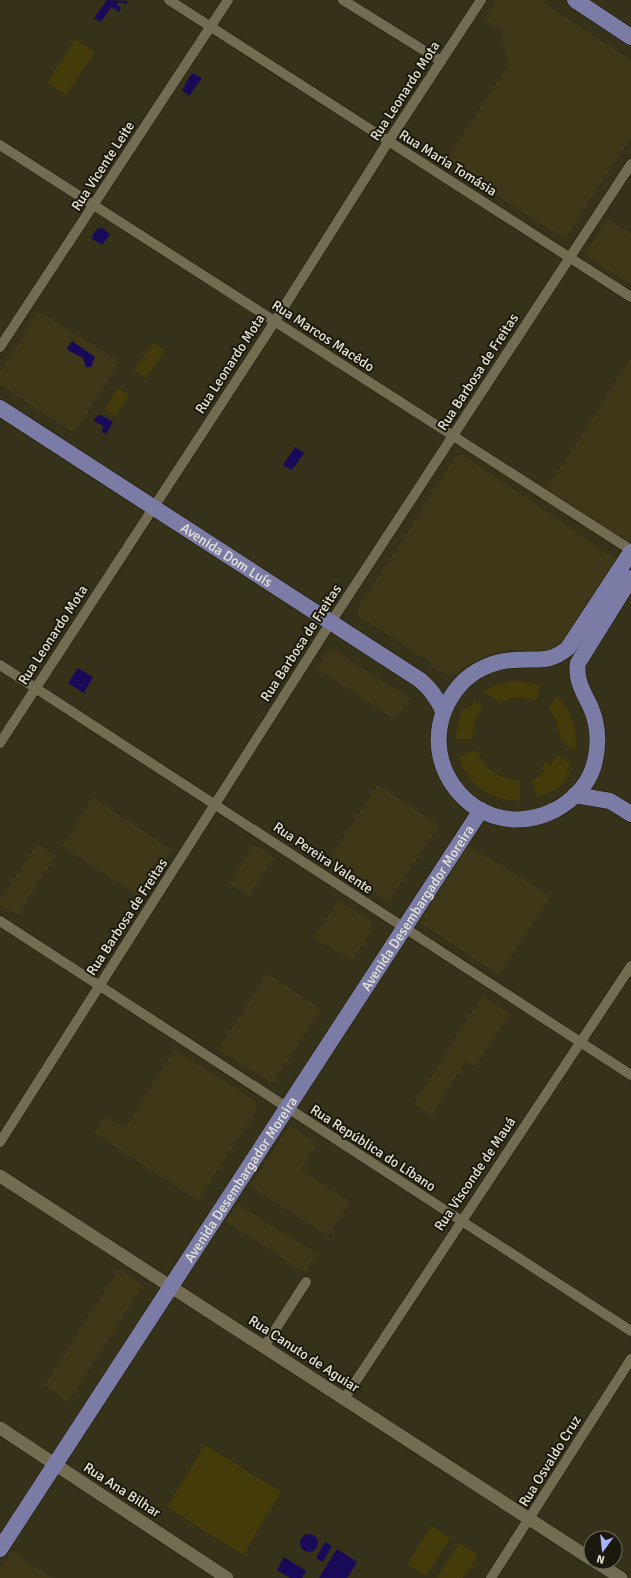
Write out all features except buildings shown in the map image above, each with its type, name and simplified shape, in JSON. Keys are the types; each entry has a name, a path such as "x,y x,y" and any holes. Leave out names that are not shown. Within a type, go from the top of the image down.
{"main road":[{"path":"575,0 631,37"},
{"name":"Avenida Dom Luís","path":"0,408 331,622 430,688 438,699 443,711"},
{"name":"Avenida Desembargador Moreira","path":"631,551 568,648 553,658 542,660 514,660 494,663 478,670 461,684 443,711 438,731 438,745 444,769 448,778 464,798 481,810 504,818 530,818 563,806 575,796 585,784 591,774 596,756 597,742 596,728 591,710 580,686 577,671 578,663 631,578"},
{"path":"575,796 610,801 631,814"},
{"name":"Avenida Desembargador Moreira","path":"0,1549 481,810"}],"street":[{"name":"Rua Maria Tomásia","path":"169,0 210,28 631,297"},
{"name":"Rua Vicente Leite","path":"0,347 228,0"},
{"path":"344,0 441,61"},
{"name":"Rua Leonardo Mota","path":"0,743 154,508 388,142 482,0"},
{"name":"Rua Marcos Macêdo","path":"0,145 631,551"},
{"name":"Rua Barbosa de Freitas","path":"0,1142 331,622 631,164"},
{"name":"Rua Pereira Valente","path":"0,665 631,1075"},
{"name":"Rua República do Líbano","path":"0,921 460,1222 631,1331"},
{"name":"Rua Visconde de Mauá","path":"344,1399 631,966"},
{"name":"Rua Canuto de Aguiar","path":"0,1176 583,1554"},
{"path":"264,1347 306,1282"},
{"name":"Rua Osvaldo Cruz","path":"491,1578 631,1359"},
{"name":"Rua Ana Bilhar","path":"0,1428 227,1578"},
{"path":"608,1570 621,1578"}],"shaded area":[{"path":"107,0 128,1 126,4 119,2 117,4 121,9 119,12 111,7 101,22 94,18"},
{"path":"497,0 539,0 631,60 631,137 565,239 445,163 508,65 500,29 484,20"},
{"path":"75,39 95,52 66,95 47,83"},
{"path":"192,73 202,78 189,96 182,90"},
{"path":"607,219 631,234 631,284 584,255"},
{"path":"102,228 110,234 102,245 91,238 97,229"},
{"path":"39,311 120,362 74,433 0,385 0,371"},
{"path":"72,341 95,357 91,367 86,367 83,358 68,350 67,348"},
{"path":"153,343 165,350 146,378 134,370"},
{"path":"631,358 631,540 629,543 545,491"},
{"path":"118,388 129,395 115,416 105,409"},
{"path":"101,415 113,422 106,434 102,432 103,426 94,421 97,416"},
{"path":"295,447 304,453 292,470 283,465"},
{"path":"462,454 617,560 567,639 553,651 511,650 494,653 472,663 457,673 447,675 430,667 432,663 358,616 357,610 456,456"},
{"path":"331,648 410,698 395,720 317,669"},
{"path":"78,668 93,677 84,693 68,683"},
{"path":"513,681 532,683 541,686 536,700 517,697 499,702 483,691 498,684"},
{"path":"557,696 567,708 573,721 576,735 575,751 561,741 557,722 549,708"},
{"path":"475,701 483,707 474,721 472,739 456,739 458,722 464,707 468,709"},
{"path":"476,750 488,768 499,776 520,780 520,801 499,798 490,794 474,783 468,776 459,757"},
{"path":"557,755 571,763 567,770 571,773 557,789 537,798 532,781 545,771 542,768 546,762 550,765"},
{"path":"378,785 439,825 389,902 328,861"},
{"path":"93,798 171,849 141,898 62,846"},
{"path":"37,844 56,856 18,915 0,905 0,901"},
{"path":"254,845 274,858 249,896 229,883"},
{"path":"470,846 551,896 499,975 421,923 422,918 466,848"},
{"path":"338,900 370,920 373,929 352,961 314,937"},
{"path":"267,973 321,1009 273,1084 218,1049"},
{"path":"482,996 510,1013 475,1067 466,1061 435,1110 437,1112 434,1116 414,1104"},
{"path":"175,1049 255,1101 257,1110 198,1201 94,1133 106,1116 125,1128"},
{"path":"290,1125 318,1144 301,1170 350,1202 328,1236 250,1186"},
{"path":"238,1204 317,1254 305,1273 226,1222"},
{"path":"120,1268 143,1286 68,1402 44,1385"},
{"path":"205,1445 281,1492 243,1555 167,1507"},
{"path":"431,1526 450,1538 426,1576 407,1564"},
{"path":"309,1534 315,1537 318,1543 315,1549 309,1552 303,1549 300,1543 303,1537"},
{"path":"325,1542 332,1546 323,1562 316,1558"},
{"path":"459,1543 478,1555 463,1578 437,1578"},
{"path":"337,1549 357,1562 347,1578 319,1578"},
{"path":"12,1551 53,1578 0,1578 0,1570"},
{"path":"284,1557 306,1571 302,1578 290,1578 277,1570"}]}
